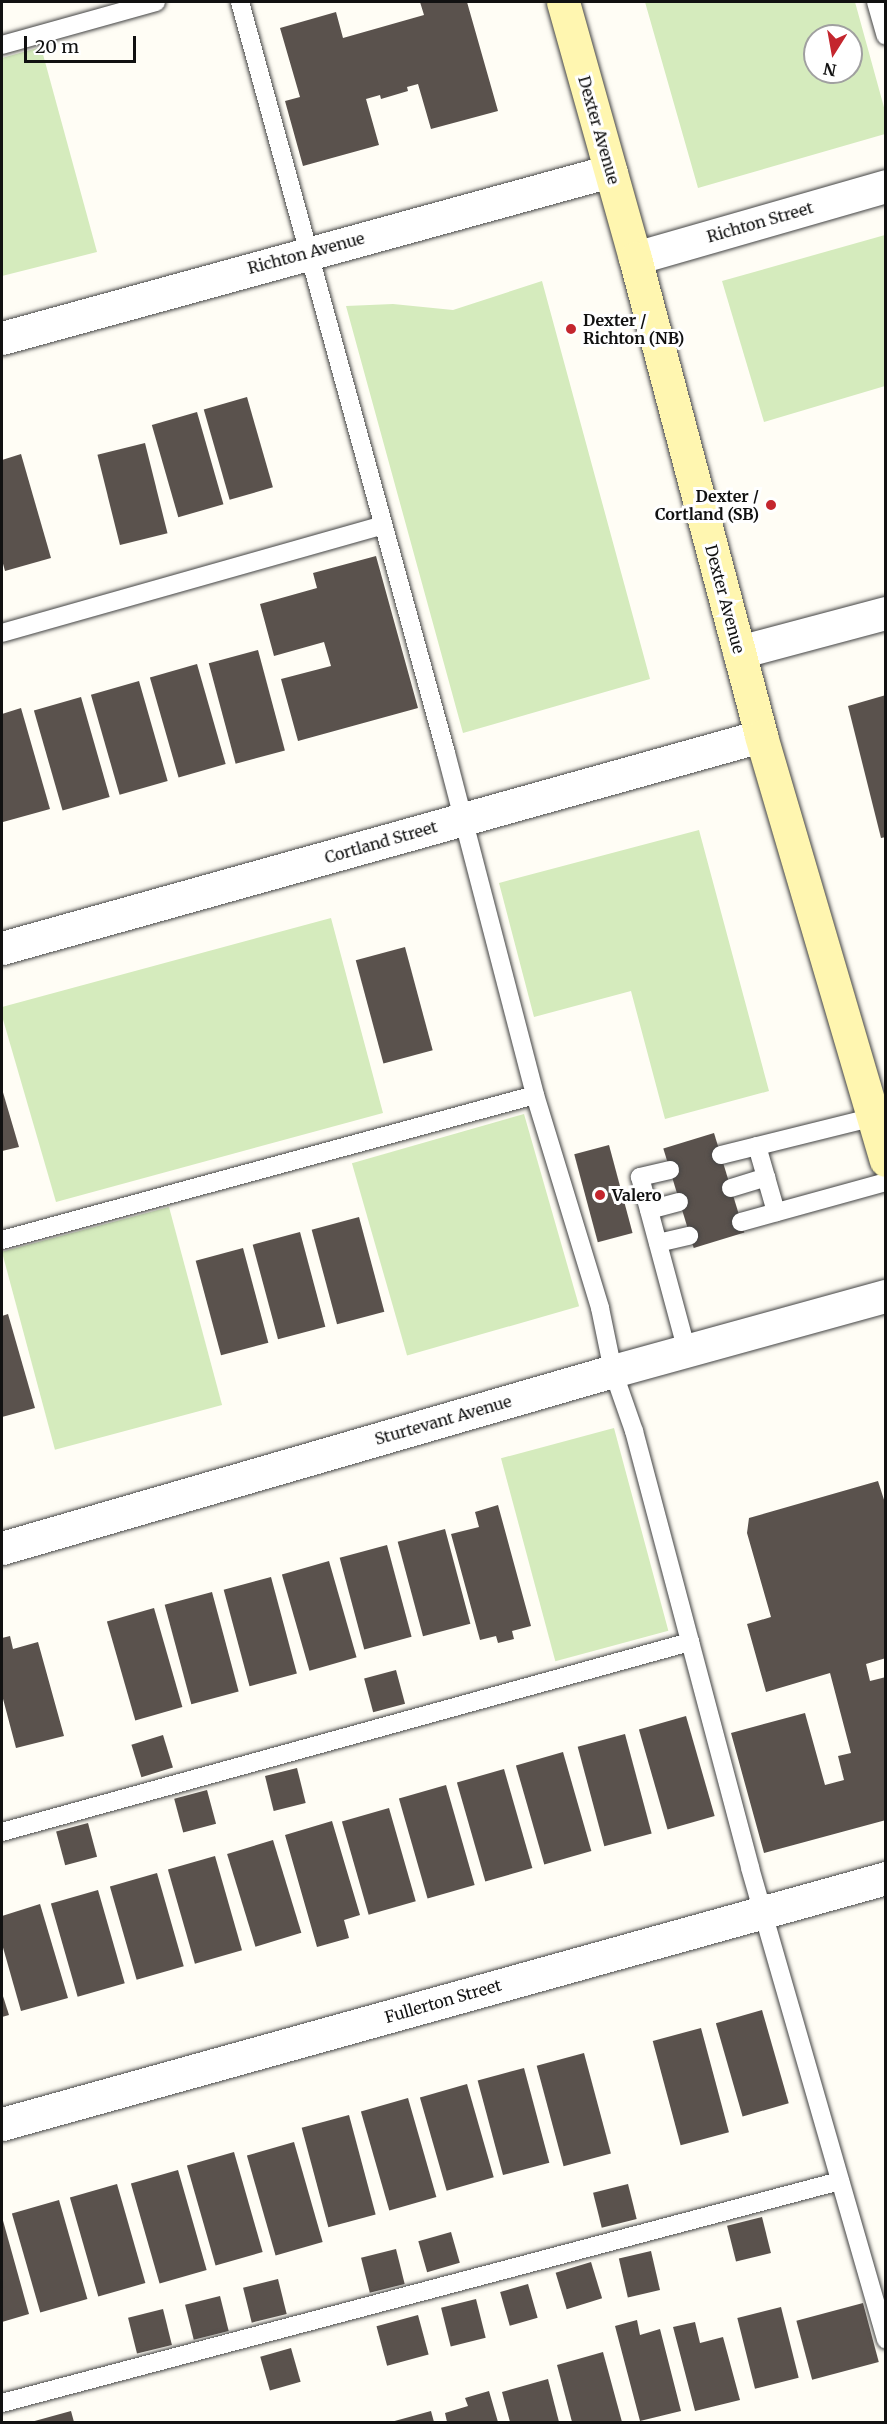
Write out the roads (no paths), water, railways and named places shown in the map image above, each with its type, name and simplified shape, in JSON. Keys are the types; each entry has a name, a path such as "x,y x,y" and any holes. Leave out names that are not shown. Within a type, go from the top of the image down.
{"street":[{"name":"Dexter Avenue","path":"563,2 635,258 761,736 885,1160"},
{"name":"Richton Avenue","path":"2,338 308,252 610,171"},
{"name":"Richton Street","path":"635,258 885,186"},
{"path":"739,652 885,613"},
{"name":"Cortland Street","path":"2,948 761,736"},
{"name":"Sturtevant Avenue","path":"2,1548 613,1371 885,1296"},
{"name":"Fullerton Street","path":"2,2124 885,1878"}],"lane":[{"path":"2,45 156,2"},
{"path":"240,2 464,819 535,1095 600,1308 613,1371 634,1431 763,1912 885,2340"},
{"path":"876,2 885,36"},
{"path":"2,633 383,525"},
{"path":"2,1240 535,1095"},
{"path":"721,1155 874,1117"},
{"path":"757,1146 776,1212"},
{"path":"670,1170 640,1177 687,1351"},
{"path":"730,1188 766,1177"},
{"path":"741,1222 885,1182"},
{"path":"649,1210 679,1202"},
{"path":"658,1243 689,1236"},
{"path":"2,1832 690,1642"},
{"path":"2,2403 840,2181"}],"place":[{"name":"Dexter / Richton (NB)","path":"571,329"},
{"name":"Dexter / Cortland (SB)","path":"771,505"},
{"name":"Valero","path":"600,1195"}]}
